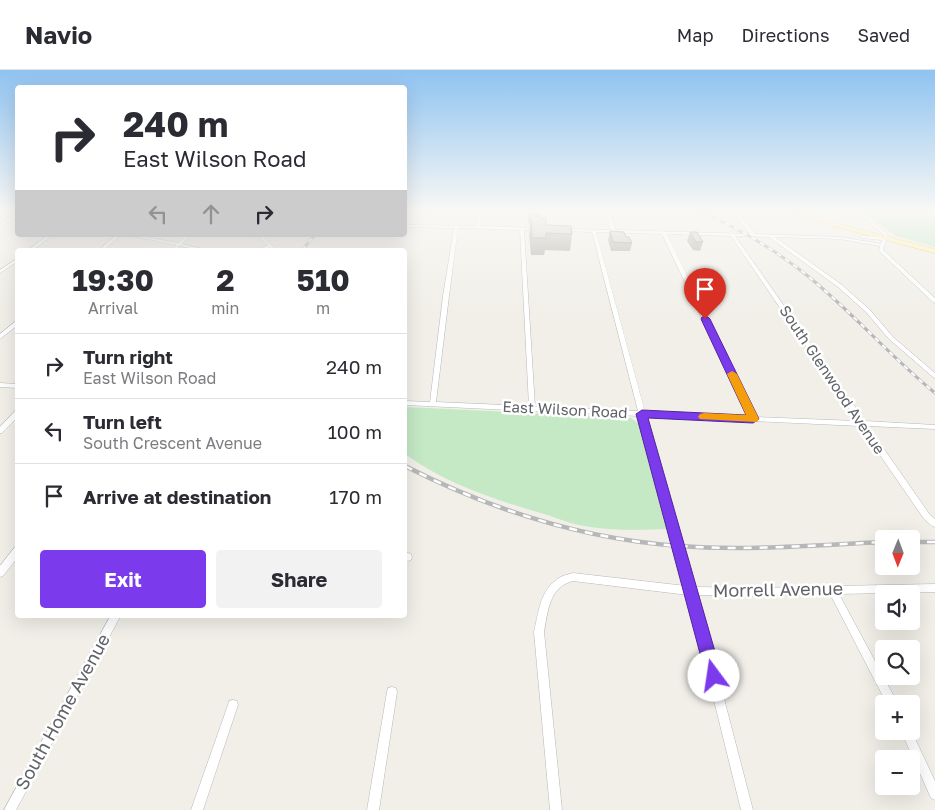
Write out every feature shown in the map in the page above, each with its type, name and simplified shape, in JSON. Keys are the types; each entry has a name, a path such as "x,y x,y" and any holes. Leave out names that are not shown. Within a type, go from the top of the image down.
{"main road":[{"path":"910,245 935,249"}],"street":[{"path":"176,248 179,245"},
{"path":"182,245 197,248"},
{"path":"433,404 453,245"},
{"path":"523,245 532,409"},
{"path":"598,245 642,414 692,591 746,810"},
{"path":"670,245 753,419"},
{"name":"South Glenwood Avenue","path":"739,245 861,424 934,524"},
{"path":"781,245 840,286 868,311 891,338 935,376"},
{"path":"884,245 882,250 889,258 935,301"},
{"path":"264,248 270,246 272,248"},
{"path":"0,272 15,261"},
{"path":"0,337 15,324"},
{"path":"0,385 15,386"},
{"name":"East Wilson Road","path":"407,403 935,427"},
{"path":"0,431 15,415"},
{"path":"0,573 15,554"},
{"name":"Morrell Avenue","path":"556,810 539,632 551,589 555,584 570,577 692,591 758,592 935,588"},
{"path":"832,589 888,695"},
{"name":"South Home Avenue","path":"10,810 114,618"},
{"path":"373,810 392,692"},
{"path":"198,810 232,705"},
{"path":"910,740 935,794"}],"green space":[{"path":"407,407 631,418 642,426 668,529 637,530 594,528 579,525 490,497 454,482 407,455"}],"railway":[{"path":"304,248 307,245"},
{"path":"762,245 783,257 825,291 935,393"},
{"path":"407,467 504,509 538,520 608,537 679,546 730,548 875,542"},
{"path":"920,542 935,542"}],"slow traffic":[{"path":"704,417 753,419 732,374"}],"route":[{"path":"705,319 753,419 642,414 714,676"}]}
